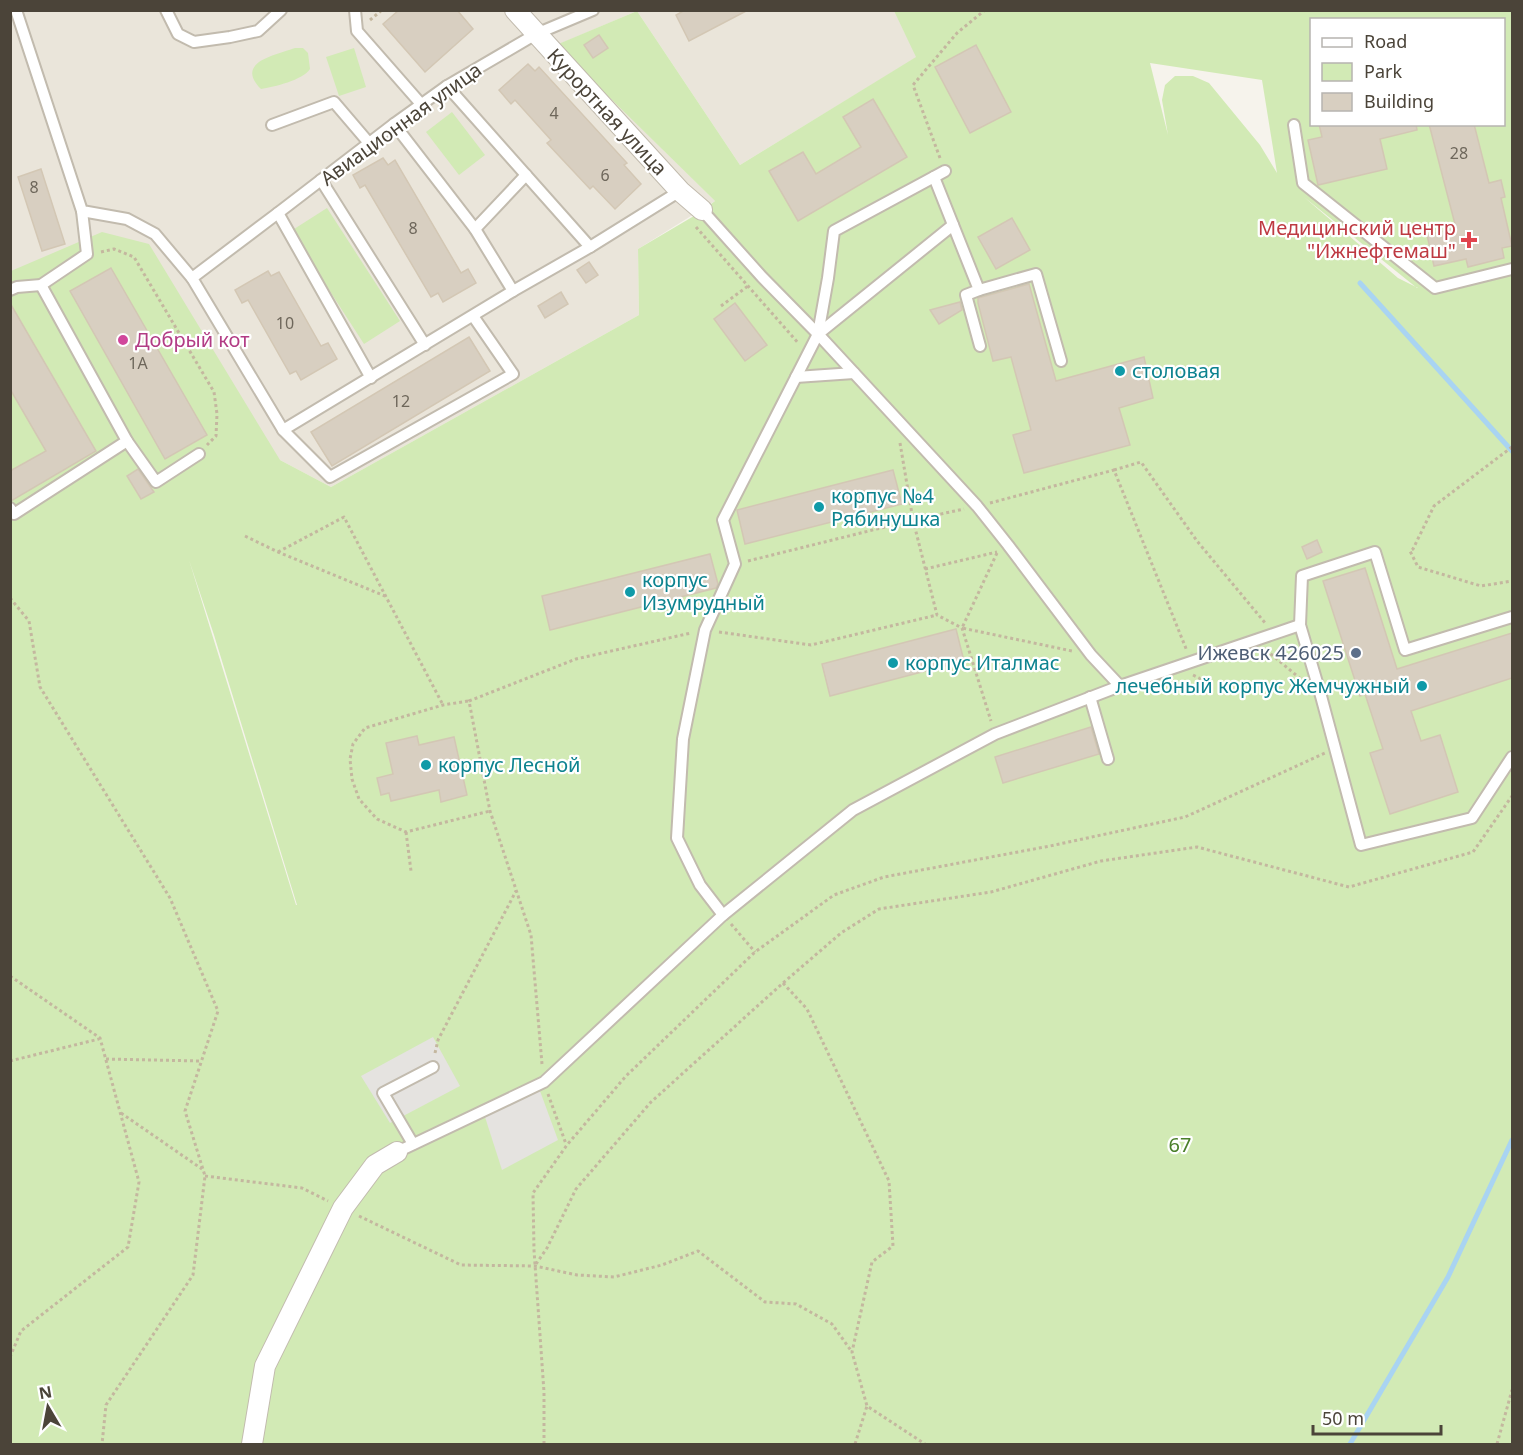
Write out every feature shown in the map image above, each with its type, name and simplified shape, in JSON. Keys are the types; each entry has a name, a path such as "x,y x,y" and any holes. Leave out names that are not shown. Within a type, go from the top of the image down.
{"street":[{"name":"Курортная улица","path":"515,10 680,191 699,219"},
{"path":"252,1444 265,1366 343,1208 375,1165 405,1148"}],"lane":[{"path":"10,290 17,286 41,285 87,254 82,211 16,10"},
{"path":"166,10 178,34 194,42 258,31 281,10"},
{"path":"355,10 357,31 421,104"},
{"name":"Авиационная улица","path":"192,278 447,86 536,34 593,10"},
{"path":"447,86 590,247"},
{"path":"272,125 334,102 369,143"},
{"path":"394,124 475,230 513,291"},
{"path":"1293,125 1303,183 1435,288 1512,269"},
{"path":"723,915 700,885 677,838 683,739 705,630 735,564 723,520 818,334 834,231 945,171"},
{"path":"475,230 526,175"},
{"path":"934,177 979,290"},
{"path":"321,180 425,345"},
{"path":"284,430 680,191"},
{"path":"82,211 127,219 154,234 192,278 284,430 330,477 513,374 473,316"},
{"path":"278,213 371,378"},
{"path":"699,219 762,277 818,334 977,506 1091,655 1120,686"},
{"path":"818,334 953,225"},
{"path":"980,346 966,295 1036,274 1060,361"},
{"path":"41,285 127,441 156,482 199,454"},
{"path":"796,377 854,373"},
{"path":"10,508 14,514 127,441"},
{"path":"1512,617 1405,650 1375,552 1302,576 1300,626 1361,846 1472,818 1512,757"},
{"path":"433,1067 383,1093 405,1148 544,1082 723,915 853,810 995,734 1120,686 1300,626"},
{"path":"1090,698 1108,759"}],"path":[{"path":"945,171 913,85 957,33 985,10"},
{"path":"699,219 748,287 808,354"},
{"path":"87,254 114,249 134,257 214,392 217,414 216,436 199,454"},
{"path":"721,306 762,277"},
{"path":"896,417 913,520 937,615"},
{"path":"1512,447 1434,506 1410,551 1418,567 1481,586 1512,581"},
{"path":"735,564 977,506 1141,462 1197,541 1275,635"},
{"path":"1114,470 1192,662"},
{"path":"278,552 344,517 443,705"},
{"path":"245,536 387,597"},
{"path":"926,568 997,552 1008,545"},
{"path":"995,734 962,628 997,552"},
{"path":"10,598 29,621 40,687 170,898 218,1011 185,1111 205,1176 193,1275 106,1405 102,1444"},
{"path":"490,811 406,832 377,819 359,799 352,779 350,759 353,744 365,728 443,705 469,701 576,659 705,630 811,645 937,615 962,628 1091,655"},
{"path":"1255,641 1321,696"},
{"path":"1179,666 1199,678 1209,693"},
{"path":"469,701 490,811 531,935 544,1082 567,1145"},
{"path":"544,1444 544,1392 532,1193 567,1145 626,1076 755,952 834,895 874,880 1185,817 1334,749"},
{"path":"535,1266 547,1248 576,1189 644,1110 783,982 841,933 879,909 991,892 1101,861 1197,846 1349,887 1473,852 1512,796"},
{"path":"406,832 411,871"},
{"path":"433,1067 438,1040 516,891"},
{"path":"723,915 755,952"},
{"path":"10,976 100,1038 139,1182 128,1247 21,1331 10,1357"},
{"path":"783,982 807,1009 889,1181 893,1246 872,1263 852,1352"},
{"path":"10,1061 100,1038"},
{"path":"106,1059 201,1061"},
{"path":"120,1112 203,1169"},
{"path":"205,1176 302,1188 461,1265 535,1266 577,1275 614,1277 662,1265 699,1251 765,1302 796,1304 832,1324 852,1352 867,1406 855,1444"},
{"path":"1497,1444 1512,1390"},
{"path":"867,1406 925,1444"}],"shaded area":[{"path":"11,11 637,11 557,45 715,201 638,249 639,315 331,487 280,460 11,523"},
{"path":"637,11 894,11 917,57 740,165"},
{"path":"433,1037 460,1086 390,1123 361,1076"},
{"path":"540,1091 558,1140 502,1170 485,1117"}],"green space":[{"name":"67","path":"637,11 740,165 916,57 894,11 1512,11 1512,1444 11,1444 11,271 102,232 149,244 280,460 331,487 639,315 638,249 715,201 556,45","holes":["1150,63 1262,80 1277,173 1260,145 1209,83 1193,76 1175,76 1165,85 1162,100 1168,135","1304,197 1415,287 1398,278","189,560 214,635 296,905"]},
{"path":"295,48 303,48 308,53 310,69 295,80 261,89 254,80 252,72 255,66 269,57"},
{"path":"354,48 366,87 339,96 326,57"},
{"path":"452,112 485,155 459,175 426,132"},
{"path":"327,208 400,321 364,344 291,231"}],"building":[{"path":"399,10 457,10 473,29 425,72 383,24"},
{"path":"685,10 748,10 689,41 676,15"},
{"path":"599,35 608,48 593,58 584,45"},
{"path":"976,45 1011,112 970,133 935,67"},
{"path":"528,64 535,71 539,67 627,163 624,165 641,184 615,209 593,186 590,189 547,143 551,140 515,100 511,104 499,90"},
{"path":"873,99 907,157 798,221 769,171 803,152 816,174 861,147 843,117"},
{"path":"1319,126 1416,126 1417,130 1380,139 1387,169 1318,185 1308,140 1322,137"},
{"path":"1430,126 1475,126 1489,183 1501,180 1505,197 1501,198 1512,246 1502,248 1504,258 1468,267 1466,259 1434,266 1427,235 1456,228"},
{"path":"383,158 388,165 395,160 461,273 468,269 476,283 443,302 438,293 431,297 365,185 360,188 353,175"},
{"path":"41,169 65,244 42,251 18,177"},
{"path":"1012,218 1030,250 996,269 978,237"},
{"path":"589,262 598,275 586,283 577,270"},
{"path":"111,268 207,435 165,459 70,291"},
{"path":"268,271 271,276 279,272 321,346 328,343 337,359 301,380 296,371 290,374 248,300 242,303 235,290"},
{"name":"столовая","path":"1029,284 1056,381 1144,357 1153,398 1119,408 1130,445 1024,473 1013,435 1031,430 1011,357 993,361 978,298"},
{"path":"561,292 568,304 545,318 538,306"},
{"path":"960,302 962,310 939,324 930,310"},
{"path":"10,303 96,451 11,501 10,471 46,451 10,389"},
{"path":"735,303 767,345 745,361 714,319"},
{"path":"469,337 490,371 332,466 311,432"},
{"path":"138,469 154,492 141,499 127,476"},
{"name":"корпус №4 Рябинушка","path":"893,470 902,504 745,544 737,510"},
{"path":"1317,540 1322,552 1307,559 1302,547"},
{"name":"корпус Изумрудный","path":"710,554 718,584 716,588 550,630 542,596"},
{"name":"лечебный корпус Жемчужный","path":"1365,568 1397,669 1512,633 1512,678 1411,711 1421,741 1440,735 1458,792 1390,814 1370,753 1383,749 1365,694 1360,696 1323,581"},
{"name":"корпус Италмас","path":"956,629 964,661 830,696 822,664"},
{"path":"1091,727 1099,754 1003,783 995,757"},
{"name":"корпус Лесной","path":"417,736 419,745 454,737 467,795 441,802 439,790 391,801 389,793 381,795 377,778 393,774 386,743"}],"waterway":[{"path":"1360,283 1512,451"},
{"path":"1350,1444 1448,1277 1512,1140"}],"place":[{"name":"Медицинский центр \"Ижнефтемаш\"","path":"1469,240"},
{"name":"Добрый кот","path":"123,340"},
{"name":"столовая","path":"1120,371"},
{"name":"корпус №4 Рябинушка","path":"819,507"},
{"name":"корпус Изумрудный","path":"630,592"},
{"name":"Ижевск 426025","path":"1356,653"},
{"name":"корпус Италмас","path":"893,663"},
{"name":"лечебный корпус Жемчужный","path":"1422,686"},
{"name":"корпус Лесной","path":"426,765"}]}
